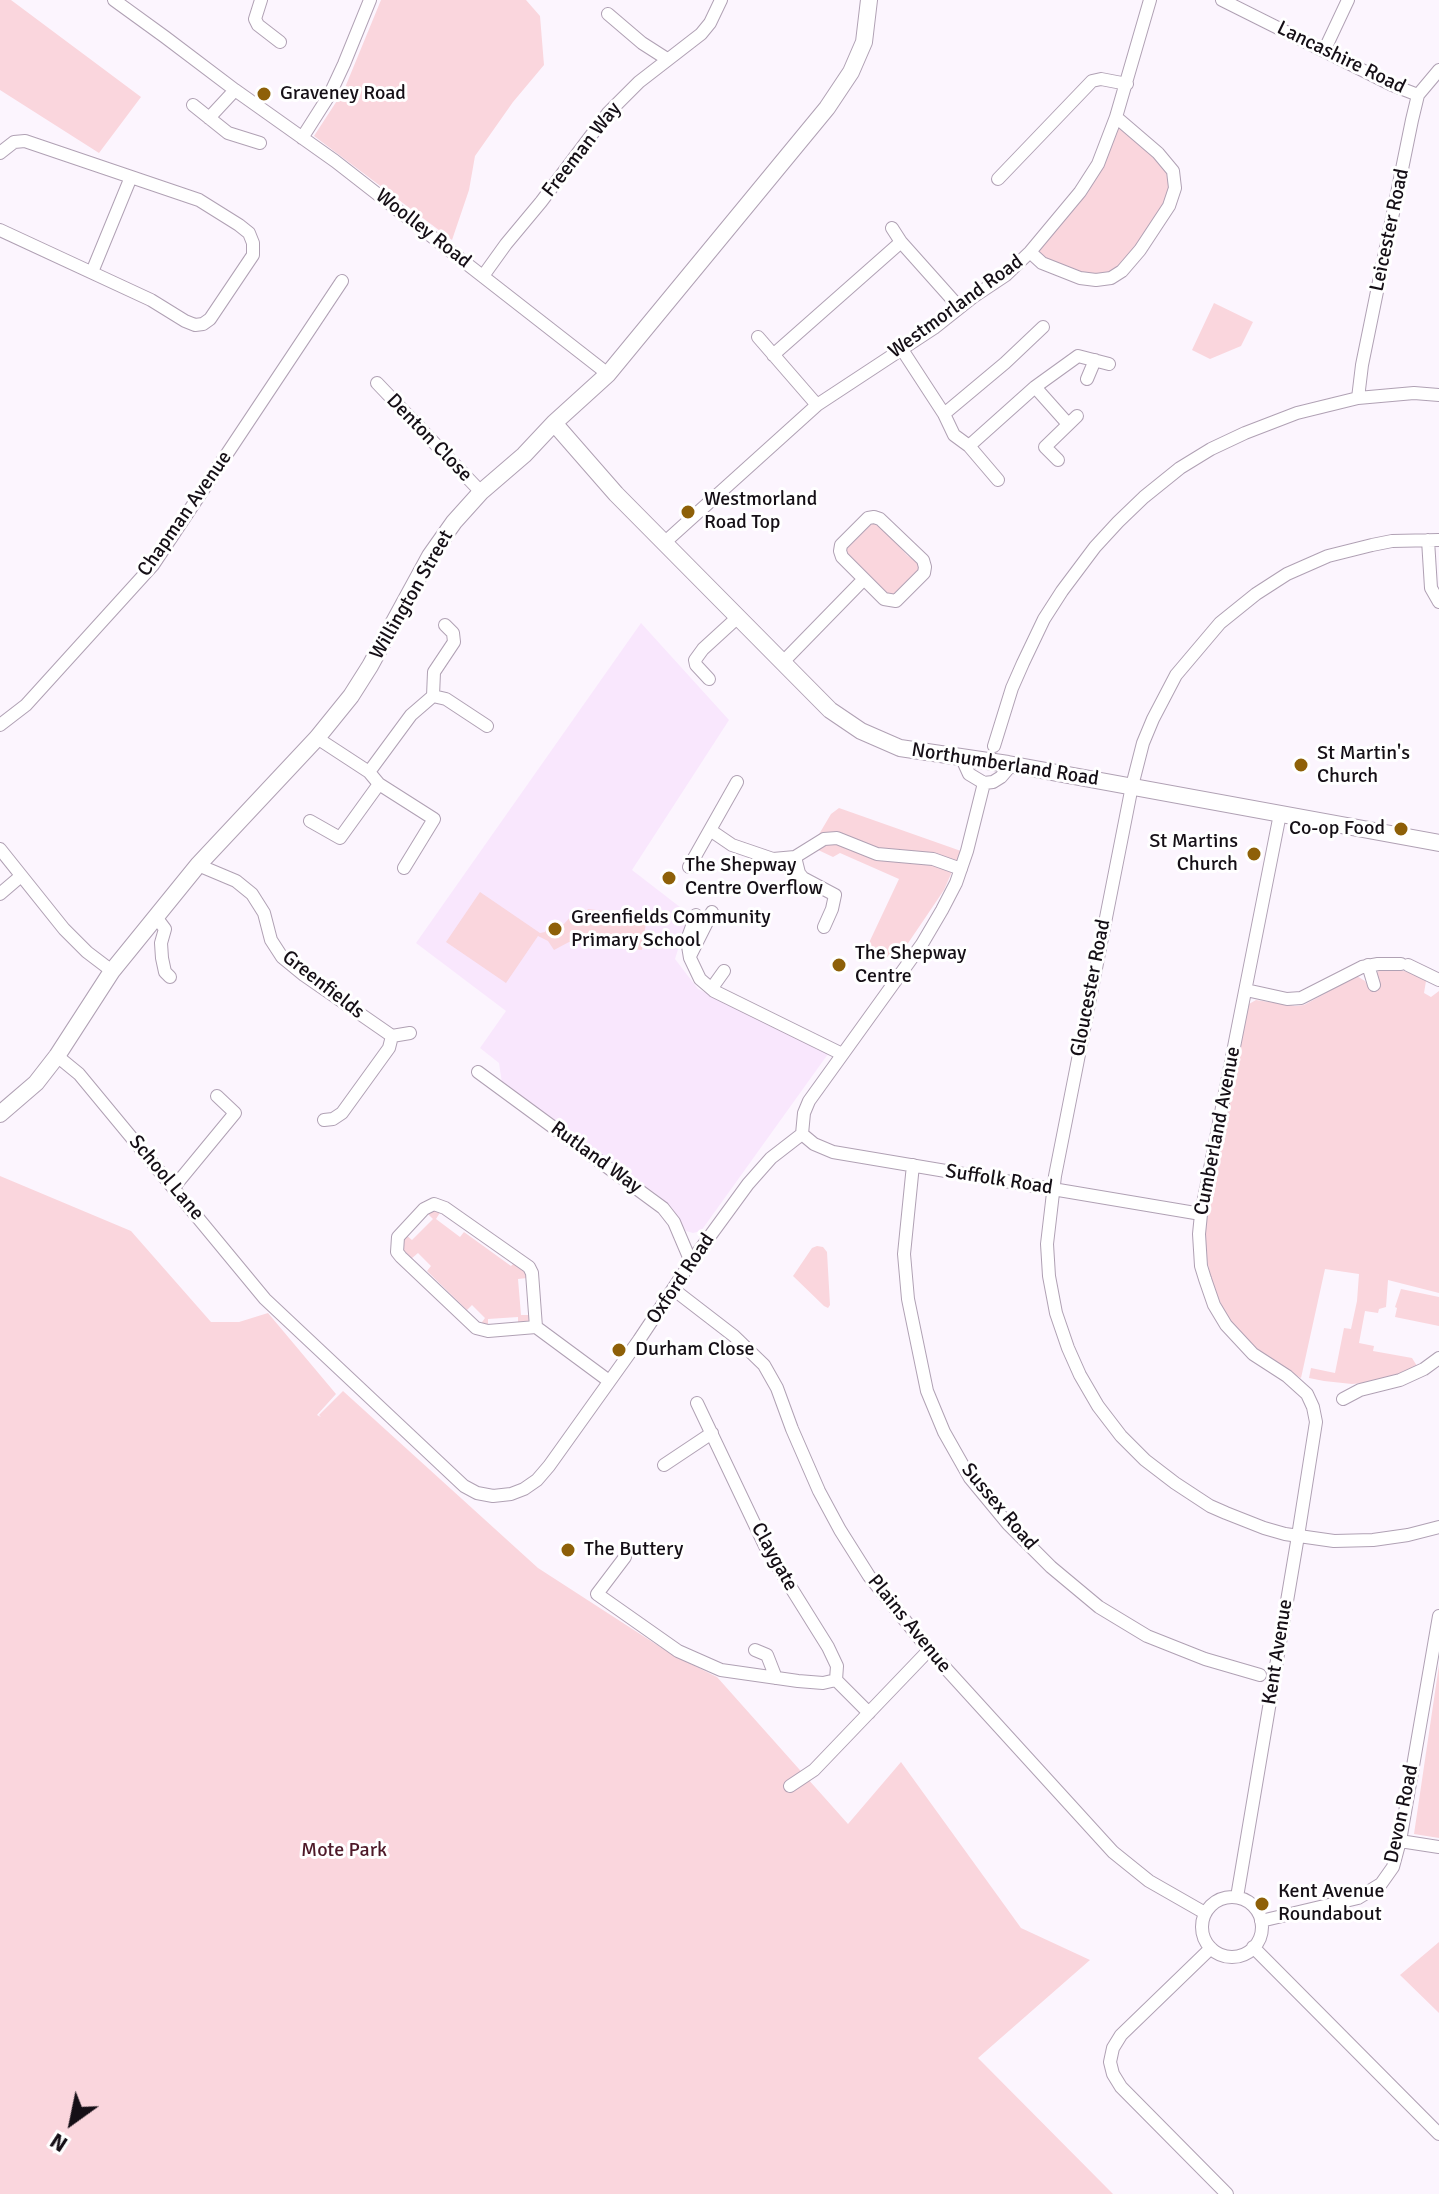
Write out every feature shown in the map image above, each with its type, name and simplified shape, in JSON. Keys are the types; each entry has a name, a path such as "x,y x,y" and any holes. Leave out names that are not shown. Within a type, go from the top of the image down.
{"street":[{"name":"Woolley Road","path":"114,0 335,161 608,374"},
{"path":"261,0 255,19 280,42"},
{"path":"302,138 335,84 370,0"},
{"name":"Freeman Way","path":"483,276 608,113 639,82 701,34 721,0"},
{"name":"Willington Street","path":"0,1114 36,1083 112,971 198,865 317,738 351,696 430,556 454,522 481,492 608,374 827,108 851,72 864,42 869,0"},
{"name":"Westmorland Road","path":"664,543 817,405 934,328 1006,275 1030,252 1080,192 1098,164 1127,84 1150,0"},
{"name":"Lancashire Road","path":"1222,0 1418,95"},
{"path":"1324,51 1348,0"},
{"path":"608,14 642,43 667,59"},
{"name":"Leicester Road","path":"1358,398 1362,365 1418,95 1439,70"},
{"path":"1007,176 1092,81 1101,79 1127,84"},
{"path":"209,118 235,90"},
{"path":"193,105 228,133 260,143"},
{"path":"1030,252 1042,263 1080,278 1111,278 1122,271 1140,250 1169,206 1175,188 1173,171 1158,153 1116,117"},
{"path":"0,153 14,142 25,141 199,200 249,233 253,255 215,312 203,324 195,325 151,300 0,230"},
{"path":"92,272 131,177"},
{"path":"892,228 959,307"},
{"path":"773,355 901,242"},
{"name":"Chapman Avenue","path":"0,725 26,705 153,565 342,281"},
{"path":"944,414 1043,327"},
{"path":"758,337 817,405"},
{"path":"901,348 954,435 969,446 998,480"},
{"path":"969,446 1035,387 1078,356 1109,364"},
{"path":"1087,379 1095,360"},
{"name":"Denton Close","path":"377,383 481,492"},
{"path":"1035,387 1072,420 1045,447 1058,460"},
{"path":"994,746 1012,688 1033,640 1062,591 1095,547 1144,497 1180,468 1245,433 1297,413 1358,398 1414,393 1439,395"},
{"name":"Northumberland Road","path":"554,423 616,494 830,710 861,731 900,748 1008,764 1439,843"},
{"path":"874,517 880,519 923,560 925,567 924,573 896,601 884,599 864,579 840,551 841,545 868,518 874,517"},
{"path":"1433,540 1431,588 1439,602"},
{"name":"Gloucester Road","path":"1433,540 1372,545 1328,556 1287,574 1233,611 1176,675 1143,743 1132,786 1053,1189 1047,1244 1052,1294 1068,1348 1080,1375 1098,1406 1133,1449 1160,1472 1210,1506 1285,1534 1334,1541 1373,1540 1439,1527"},
{"path":"783,662 864,579"},
{"path":"709,679 695,660 738,617"},
{"path":"369,772 411,715 433,696 434,672 454,642 453,633 445,625"},
{"path":"433,696 446,699 487,726"},
{"path":"317,738 369,772 379,784 434,819 404,868"},
{"path":"965,757 969,774 984,783 1001,777 1008,764"},
{"path":"689,867 737,782"},
{"path":"802,1134 806,1108 932,927 961,869 984,783"},
{"path":"310,821 340,838 379,784"},
{"name":"Cumberland Avenue","path":"1280,814 1199,1234 1201,1266 1220,1316 1253,1354 1295,1382 1307,1394 1313,1407"},
{"path":"710,830 732,845 773,859 795,857 824,839 837,838 877,854 933,859 961,869"},
{"path":"0,849 64,929 112,971"},
{"path":"795,857 803,878 835,895 824,927"},
{"name":"Greenfields","path":"198,865 236,881 252,894 264,913 271,940 282,957 392,1036"},
{"path":"0,894 21,876"},
{"path":"690,956 712,912"},
{"path":"696,915 687,940 700,979 714,991 842,1054"},
{"path":"156,917 165,929 161,943 162,958 165,972 170,977"},
{"path":"1246,990 1287,999 1301,998 1344,974 1368,965 1404,964 1438,980 1428,991"},
{"path":"1368,965 1374,985"},
{"path":"714,991 714,985 724,971"},
{"path":"324,1120 342,1113 389,1048 392,1036 410,1033"},
{"name":"School Lane","path":"57,1056 79,1074 270,1303"},
{"name":"Rutland Way","path":"478,1072 663,1208 674,1222 691,1262"},
{"path":"174,1187 235,1113 217,1096"},
{"name":"Suffolk Road","path":"802,1134 814,1144 833,1152 1201,1214"},
{"name":"Oxford Road","path":"270,1303 454,1477 477,1493 493,1496 511,1494 537,1480 748,1184 771,1158 802,1134"},
{"name":"Sussex Road","path":"913,1165 904,1254 908,1299 927,1391 944,1432 970,1478 1018,1534 1051,1567 1099,1607 1147,1636 1205,1659 1260,1675"},
{"path":"536,1327 529,1267 445,1208 434,1204 424,1209 398,1237 397,1252 401,1257 476,1328 488,1331 536,1327 609,1381"},
{"name":"Plains Avenue","path":"673,1289 734,1336 764,1365 777,1388 819,1491 840,1530 869,1576 929,1650 1113,1852 1149,1881 1205,1913"},
{"path":"1343,1399 1360,1390 1415,1374 1439,1358"},
{"name":"Claygate","path":"697,1403 765,1546 828,1647 837,1666 836,1680 869,1713"},
{"name":"Kent Avenue","path":"1237,1897 1315,1432 1313,1407"},
{"path":"664,1465 712,1433"},
{"path":"625,1557 597,1594 678,1651 721,1670 823,1683 836,1680"},
{"name":"Devon Road","path":"1261,1921 1367,1894 1381,1884 1393,1867 1439,1616"},
{"path":"755,1650 767,1655 776,1678"},
{"path":"790,1786 814,1770 929,1650"},
{"path":"1400,1841 1439,1847"},
{"path":"1237,1897 1252,1906 1261,1921 1260,1935 1245,1953 1234,1956 1221,1954 1211,1948 1202,1931 1205,1913 1217,1901 1237,1897"},
{"path":"1253,1947 1439,2134"},
{"path":"1211,1948 1121,2035 1113,2048 1110,2062 1121,2087 1227,2194"}],"shaded area":[{"name":"Greenfields Community Primary School","path":"641,623 729,720 632,870 689,914 675,959 698,989 828,1054 701,1231 693,1233 686,1231 672,1208 655,1193 502,1083 499,1063 480,1048 506,1011 416,943"}],"green space":[{"path":"0,0 11,0 141,97 99,153 0,90"},
{"path":"381,0 526,0 540,16 544,65 475,156 469,190 452,240 314,136 344,90"},
{"path":"1116,118 1158,153 1175,188 1122,271 1096,280 1030,252 1080,192"},
{"path":"1214,303 1253,322 1241,346 1210,359 1192,350"},
{"path":"871,523 878,523 918,563 919,569 895,596 887,596 845,551"},
{"path":"839,808 961,851 944,890 896,961 867,947 899,879 840,853 833,857 816,849 815,841 831,814"},
{"path":"480,892 540,933 564,924 573,914 584,914 588,909 647,916 642,950 569,942 554,950 548,941 538,936 506,983 446,942"},
{"path":"1386,969 1421,976 1426,981 1424,993 1431,997 1439,991 1439,1293 1388,1280 1386,1307 1379,1309 1378,1313 1365,1311 1359,1343 1374,1346 1373,1351 1412,1358 1417,1366 1372,1382 1352,1384 1309,1378 1311,1368 1335,1373 1344,1328 1351,1329 1357,1301 1359,1274 1325,1269 1301,1378 1270,1361 1247,1342 1228,1319 1212,1284 1205,1250 1206,1224 1249,1004 1256,1000 1304,1005 1357,976 1367,985 1374,984 1376,973"},
{"name":"Mote Park","path":"0,1176 131,1231 211,1322 239,1322 268,1313 336,1394 317,1415 321,1417 319,1415 343,1391 538,1568 671,1654 717,1677 848,1824 901,1762 1021,1928 1090,1960 978,2058 1113,2194 0,2194"},
{"path":"441,1211 436,1219 460,1237 464,1232 511,1266 514,1263 526,1272 527,1278 518,1279 521,1315 531,1315 529,1321 518,1326 518,1317 488,1319 488,1328 480,1325 485,1318 472,1305 467,1310 427,1271 431,1266 418,1253 411,1259 403,1253 400,1243 406,1235 412,1240 433,1219 426,1212"},
{"path":"817,1246 827,1252 828,1308 793,1276 812,1248"},
{"path":"1401,1289 1439,1297 1439,1326 1395,1317"},
{"path":"1439,1665 1439,1838 1414,1834"},
{"path":"1439,1942 1439,2013 1400,1975"}],"place":[{"name":"Graveney Road","path":"264,94"},
{"name":"Westmorland Road Top","path":"688,512"},
{"name":"St Martin's Church","path":"1301,765"},
{"name":"Co-op Food","path":"1401,829"},
{"name":"St Martins Church","path":"1254,854"},
{"name":"The Shepway Centre Overflow","path":"669,878"},
{"name":"Greenfields Community Primary School","path":"555,929"},
{"name":"The Shepway Centre","path":"839,965"},
{"name":"Durham Close","path":"619,1350"},
{"name":"The Buttery","path":"568,1550"},
{"name":"Kent Avenue Roundabout","path":"1262,1904"}]}
